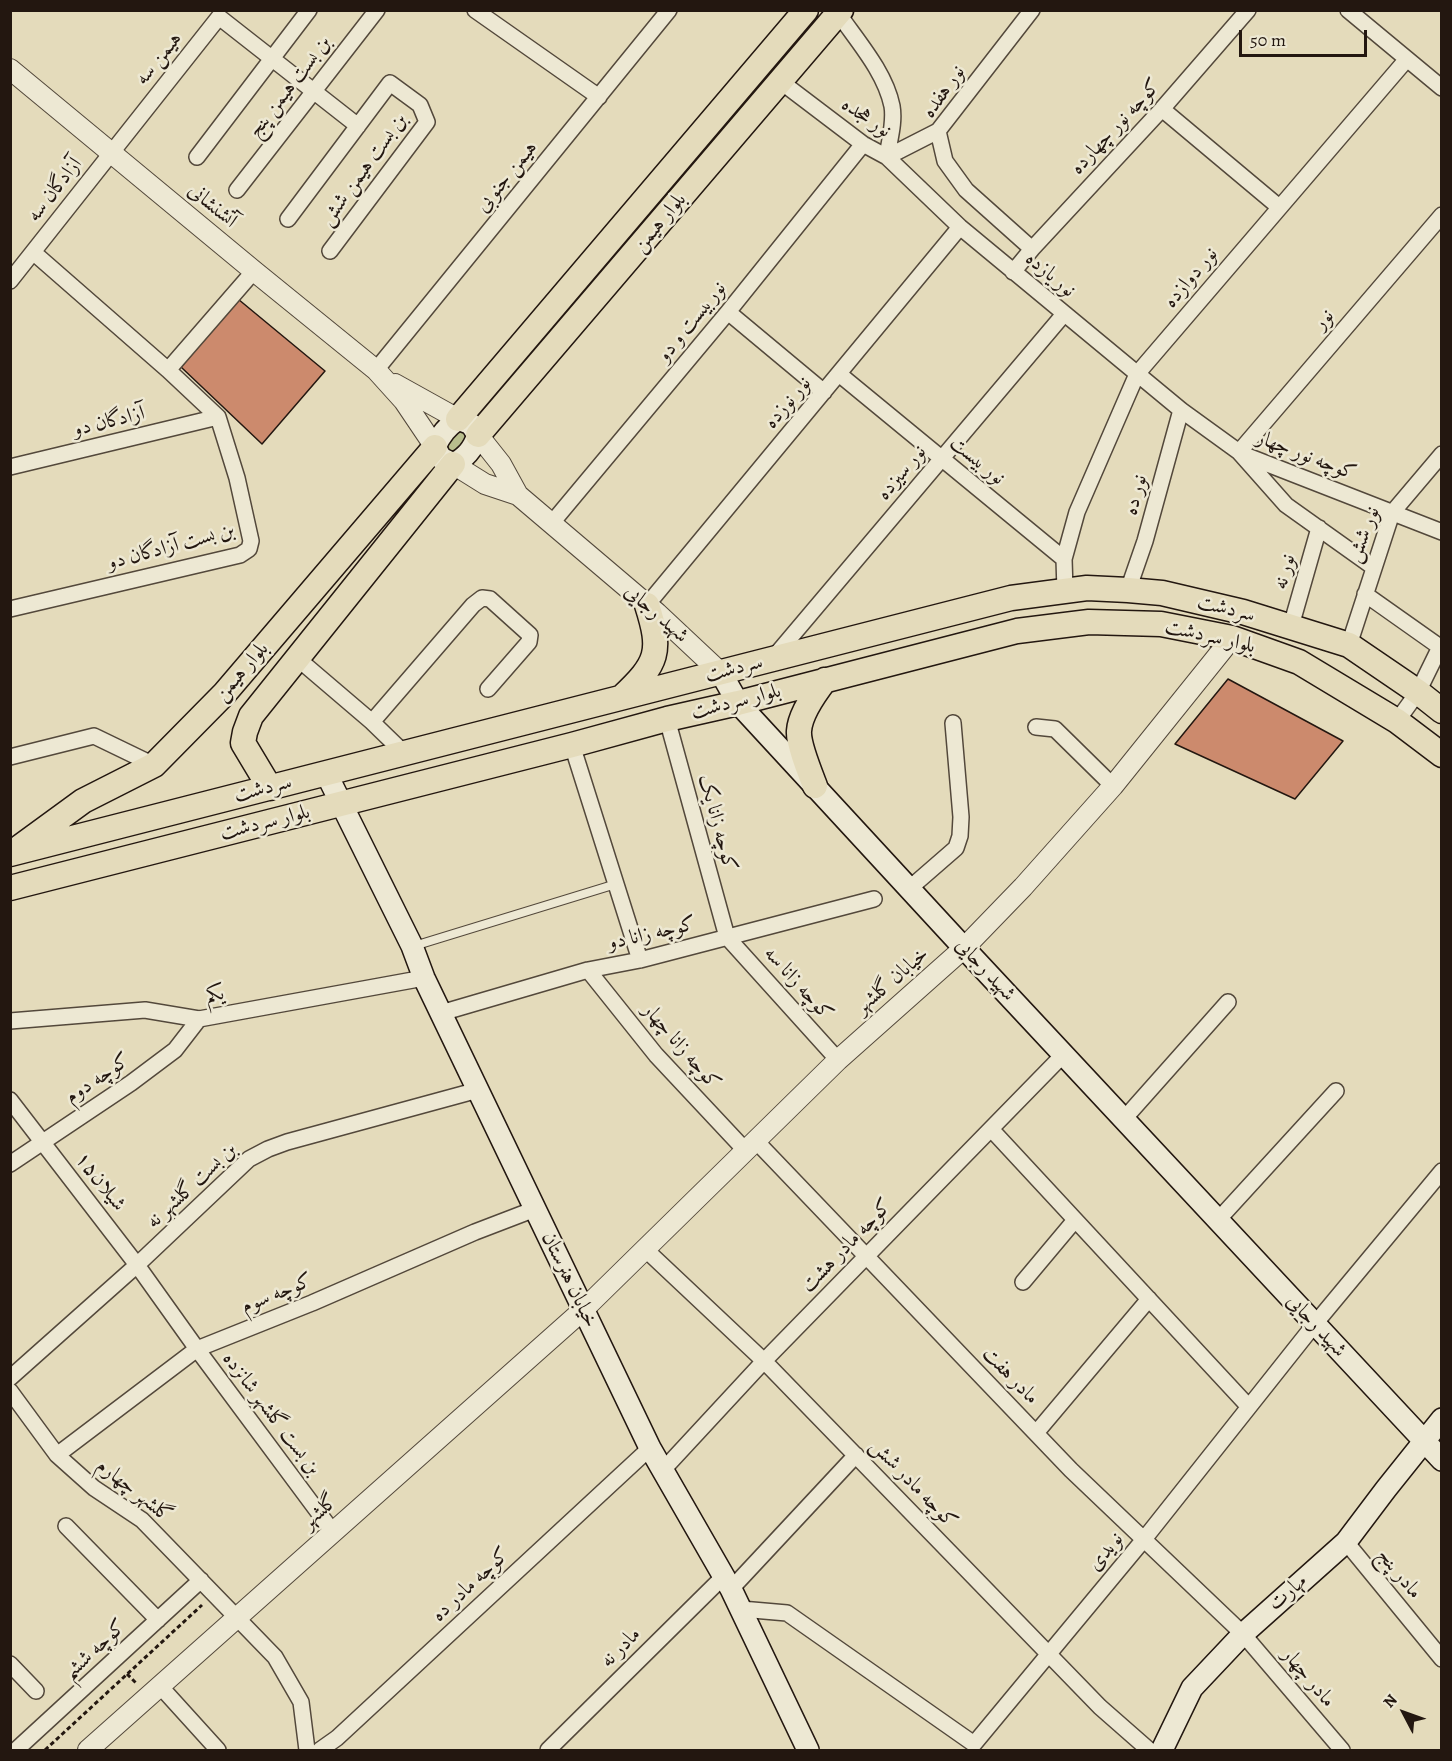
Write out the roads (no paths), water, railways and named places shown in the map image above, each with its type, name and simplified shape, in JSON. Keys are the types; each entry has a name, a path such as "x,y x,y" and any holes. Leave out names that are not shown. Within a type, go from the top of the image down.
{"main road":[{"name":"بلوار هیمن","path":"458,419 806,10"},
{"name":"بلوار هیمن","path":"478,435 840,12"},
{"path":"458,419 471,424 478,435 469,453 453,464 441,458 435,447 448,426 458,419"},
{"name":"بلوار هیمن","path":"10,853 83,801 154,765 224,694 435,447"},
{"name":"بلوار هیمن","path":"270,788 243,744 251,716 453,464"},
{"name":"سردشت","path":"10,853 1011,598 1087,588 1162,593 1243,612 1349,645 1442,711"},
{"path":"622,698 640,680 655,658 654,629 646,605"},
{"name":"بلوار سردشت","path":"10,888 1017,631 1089,622 1161,624 1232,638 1299,662 1397,721 1442,755"},
{"name":"شهید رجایی","path":"721,673 738,703 1442,1460"},
{"path":"815,786 808,770 799,731 812,697 825,680"},
{"name":"خیابان هنرستان","path":"326,773 412,946 424,978 650,1448 728,1582 808,1750"},
{"name":"مهارت","path":"1163,1749 1192,1688 1243,1634 1346,1542 1442,1419"}],"street":[{"path":"197,157 309,10"},
{"name":"بن بست هیمن پنج","path":"237,190 377,10"},
{"path":"475,10 599,97"},
{"name":"هیمن جنوبی","path":"380,374 669,10"},
{"name":"نور هفده","path":"1032,10 938,131 945,161 966,190 1032,249"},
{"name":"کوچه نور چهارده","path":"1013,272 1162,109 1248,10"},
{"path":"1348,10 1442,88"},
{"name":"نور هجده","path":"780,81 863,144 886,157 892,128 892,108 883,78 840,12"},
{"name":"هیمن سه","path":"111,153 221,13 272,59 358,126"},
{"name":"نور دوازده","path":"1064,559 1077,512 1137,374 1407,59"},
{"name":"آتشنشانی","path":"10,69 380,374 458,419"},
{"name":"بن بست هیمن شش","path":"288,219 390,83 420,105 427,122 330,251"},
{"path":"1162,109 1279,207"},
{"path":"886,157 938,131"},
{"name":"نوربیست و دو","path":"551,524 728,312 863,144"},
{"name":"آزادگان سه","path":"10,281 111,153"},
{"name":"نور یازده","path":"886,157 960,227 1013,272 1181,410 1239,452"},
{"name":"نور","path":"1239,452 1442,215"},
{"name":"نور نوزده","path":"646,605 960,227"},
{"name":"بن بست آزادگان دو","path":"10,609 240,555 249,549 251,541 237,478 218,417 33,252"},
{"path":"168,370 254,271"},
{"path":"728,312 824,392"},
{"name":"نور سیزده","path":"772,660 1065,314"},
{"name":"آتشنشانی","path":"380,374 416,416 435,447"},
{"name":"نور بیست","path":"838,374 1064,559"},
{"name":"نور ده","path":"1128,590 1145,541 1181,410"},
{"name":"آزادگان دو","path":"10,467 218,417"},
{"name":"شهید رجایی","path":"478,435 501,464 518,495 721,673"},
{"path":"1239,452 1286,505 1373,567"},
{"name":"کوچه نور چهار","path":"1239,452 1442,532"},
{"name":"نور شش","path":"1349,645 1392,513 1442,454"},
{"name":"شهید رجایی","path":"453,464 485,484 518,495"},
{"name":"نور نه","path":"1292,626 1318,528"},
{"path":"1064,559 1065,591"},
{"path":"1365,594 1441,647 1418,692 1397,721"},
{"path":"372,722 473,605 482,598 490,599 530,635 529,642 488,689"},
{"name":"خیابان گلشهر","path":"583,1310 838,1060 964,948 1023,887 1113,786 1232,638"},
{"path":"297,658 372,722 404,753"},
{"name":"کوچه زانا یک","path":"667,719 727,938"},
{"path":"910,888 956,848 960,836 962,817 953,723"},
{"path":"1036,727 1055,729 1113,786"},
{"path":"10,757 94,736 154,765"},
{"path":"572,745 640,960"},
{"name":"کوچه زانا دو","path":"441,1013 588,970 640,960 874,899"},
{"name":"کوچه زانا سه","path":"727,938 838,1060"},
{"name":"کوچه زانا چهار","path":"588,970 656,1055 750,1145"},
{"name":"یکم","path":"10,1021 145,1010 199,1019 424,978"},
{"path":"1124,1119 1228,1002"},
{"name":"کوچه دوم","path":"10,1164 131,1083 175,1050 199,1019"},
{"name":"کوچه مادر هشت","path":"663,1470 764,1361 1065,1054"},
{"name":"بن بست گلشهر نه","path":"10,1378 137,1265 249,1159 287,1142 478,1090"},
{"path":"1218,1220 1336,1091"},
{"name":"شیلان۱۵","path":"10,1100 137,1265 197,1349"},
{"path":"991,1130 1249,1407"},
{"name":"مادر هفت","path":"750,1145 867,1257 1071,1470 1145,1538 1243,1634"},
{"name":"نویدی","path":"741,1609 787,1613 970,1747 1145,1538 1314,1325 1442,1171"},
{"name":"کوچه سوم","path":"57,1455 197,1349 312,1303 474,1232 535,1209"},
{"path":"1023,1282 1075,1220"},
{"name":"کوچه مادر شش","path":"645,1249 764,1361 1100,1707 1163,1749"},
{"path":"1036,1433 1149,1299"},
{"name":"گلشهر","path":"88,1750 583,1310"},
{"name":"بن بست گلشهر شانزده","path":"197,1349 333,1532"},
{"name":"گلشهر چهارم","path":"10,1391 57,1455 94,1488 142,1520 275,1657 301,1702 307,1750"},
{"name":"کوچه مادر ده","path":"320,1750 337,1738 650,1448"},
{"name":"مادر نه","path":"548,1750 728,1582 856,1455"},
{"path":"66,1526 158,1620"},
{"name":"مادر پنج","path":"1346,1542 1442,1659"},
{"name":"کوچه ششم","path":"16,1750 201,1580"},
{"name":"مادر چهار","path":"1243,1634 1342,1750"},
{"path":"10,1664 36,1690"},
{"path":"154,1692 218,1750"}],"lane":[{"path":"412,946 616,884"}]}
